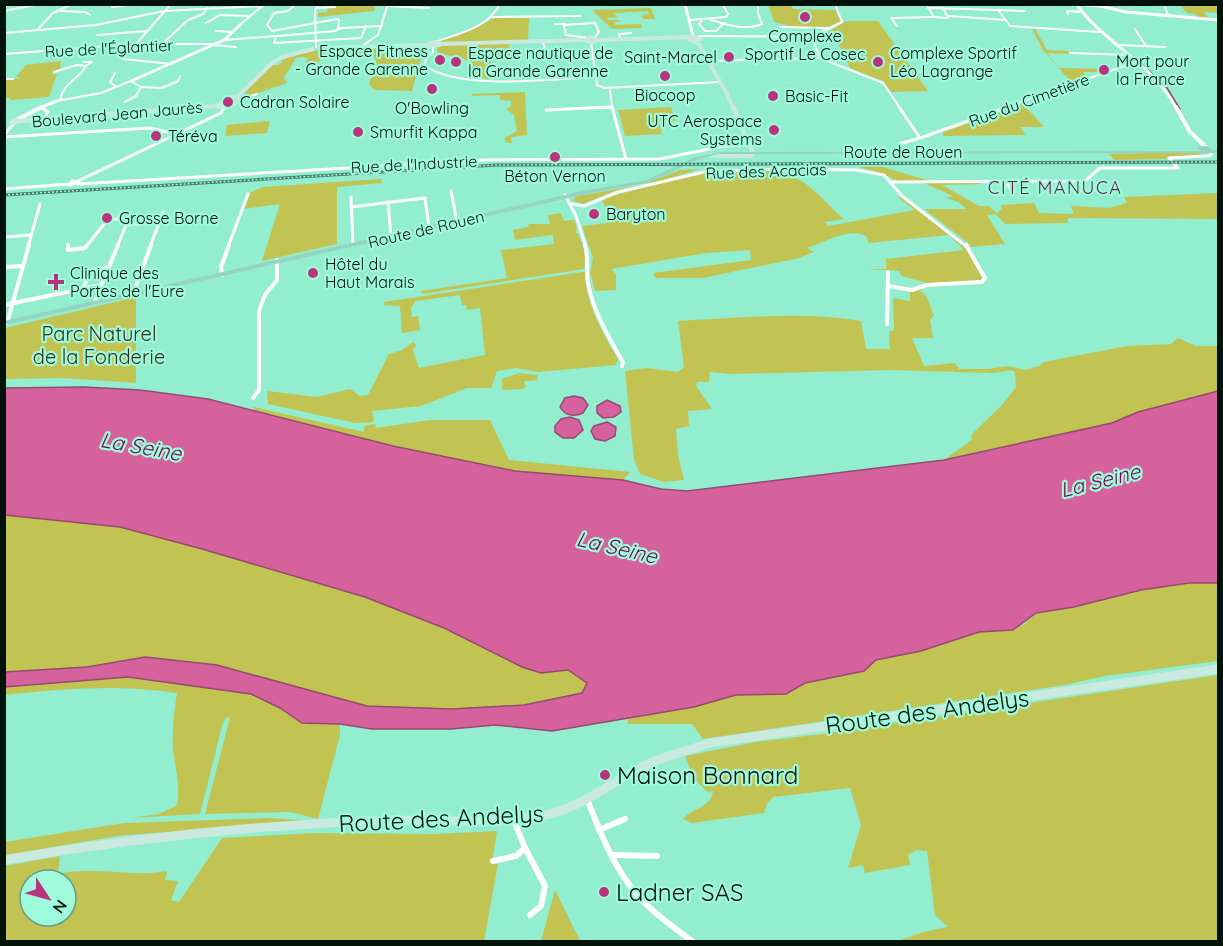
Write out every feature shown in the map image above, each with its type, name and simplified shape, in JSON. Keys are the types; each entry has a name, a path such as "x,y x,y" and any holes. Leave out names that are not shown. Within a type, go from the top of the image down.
{"main road":[{"path":"216,106 237,97 275,61 316,48 388,45 433,47 440,44 695,38 726,92 752,151"},
{"path":"426,45 435,42 440,44"},
{"path":"349,46 388,45"},
{"path":"237,97 243,98"},
{"path":"216,106 224,108 240,102 243,98"},
{"name":"Boulevard Jean Jaurès","path":"4,123 216,106"},
{"name":"Route de Rouen","path":"6,322 566,196 630,185 672,172 695,159 711,154 752,151 1209,150"},
{"name":"Route des Andelys","path":"4,860 72,847 184,833 372,821 513,818 546,814 587,799 607,785 645,765 710,743 1218,669"}],"street":[{"path":"10,11 19,4"},
{"path":"4,11 40,4"},
{"path":"37,30 57,11 72,4"},
{"path":"112,6 136,4"},
{"path":"136,44 171,4"},
{"path":"288,11 296,4"},
{"path":"493,17 500,4"},
{"path":"685,4 695,38 719,35 812,37 842,22 835,4"},
{"path":"711,20 728,16 722,4"},
{"path":"689,20 711,20 749,27 762,24 758,14 758,4"},
{"path":"926,4 934,17"},
{"path":"1070,4 1102,5 1126,12 1218,20"},
{"path":"1164,4 1168,15"},
{"path":"4,33 96,25 164,11 264,5"},
{"path":"224,40 248,16 264,5"},
{"path":"316,48 317,5 335,7"},
{"path":"371,44 379,34 388,5 429,8"},
{"path":"1079,6 1081,12 1100,32 1118,45 1165,88 1175,104 1180,119 1195,138 1209,150"},
{"path":"162,44 188,20 202,14 207,8"},
{"path":"928,8 1025,11"},
{"path":"943,8 950,16"},
{"path":"998,10 1010,26 1100,32"},
{"path":"57,11 85,12 90,15"},
{"path":"1019,11 1024,17"},
{"path":"1068,14 1067,11 1081,12"},
{"path":"276,36 267,25 274,13 297,12"},
{"path":"202,14 213,18"},
{"path":"206,23 222,15 248,16"},
{"path":"435,42 462,33 493,17 580,16"},
{"path":"897,26 891,18 934,17 944,19 950,16 1006,20"},
{"path":"272,31 315,21 339,20 338,40"},
{"path":"702,20 699,24 705,31 716,31 724,23"},
{"path":"555,24 565,24 598,24 599,33 591,39 566,35 565,24"},
{"path":"276,36 274,43 363,38 366,26"},
{"path":"4,136 15,122 41,107 58,101 100,93 224,40 382,26"},
{"path":"780,27 831,28"},
{"path":"1135,29 1146,46"},
{"path":"97,35 147,31"},
{"path":"216,31 233,32"},
{"path":"621,40 620,34 631,33"},
{"path":"812,37 820,58"},
{"path":"543,42 548,59 593,59"},
{"path":"591,43 597,85 610,90 625,87 720,82"},
{"name":"Rue de l'Églantier","path":"4,54 136,44 214,44 236,47"},
{"path":"142,44 125,55 123,59 172,64"},
{"path":"1118,45 1165,47"},
{"path":"433,47 433,52 425,60 424,65 434,73 446,76 483,80 595,77"},
{"path":"1071,53 1129,55"},
{"path":"710,63 820,58 883,83 920,138"},
{"path":"54,72 85,64 84,71 64,86 58,101"},
{"name":"Rue du Cimetière","path":"898,152 899,144 1124,66 1138,64"},
{"path":"115,73 110,82 116,87"},
{"path":"131,81 141,87 167,87 178,81 180,76"},
{"path":"4,79 14,79"},
{"path":"124,102 136,96 141,87"},
{"path":"610,90 612,107 626,159"},
{"path":"243,98 257,94"},
{"path":"41,107 48,112 43,120"},
{"path":"546,110 612,107"},
{"path":"4,189 78,182 221,113 224,108"},
{"path":"4,136 150,128 176,134"},
{"name":"Rue de l'Industrie","path":"78,182 452,162 670,158 718,147 749,145"},
{"path":"890,182 1085,181 1100,168 1178,168 1170,160 1172,158 1209,150"},
{"name":"Rue des Acacias","path":"573,210 618,192 704,172 778,169 856,170 880,173 890,182"},
{"path":"1004,181 1010,188"},
{"path":"888,286 912,290 927,285 982,282 986,278 967,246 960,239 902,196 890,182"},
{"path":"451,191 456,221"},
{"path":"221,274 221,267 248,194"},
{"path":"566,196 572,204 589,258 586,270 588,283 600,321 623,362 622,366"},
{"path":"351,197 353,244"},
{"path":"351,207 425,198 429,227"},
{"path":"388,202 391,236"},
{"path":"6,322 40,204"},
{"path":"572,204 580,206"},
{"path":"133,293 163,212"},
{"path":"68,245 68,250 85,248 109,219 128,217 127,225 94,302"},
{"path":"127,225 160,221"},
{"path":"4,237 31,235"},
{"path":"253,398 259,390 259,311 265,296 277,280 277,261"},
{"path":"4,267 23,266"},
{"path":"83,289 91,270 108,268"},
{"path":"887,324 888,272"},
{"path":"4,305 101,285"},
{"path":"587,799 599,830 634,891 693,942"},
{"path":"513,818 525,848 545,886 541,906 530,915"},
{"path":"599,830 625,819"},
{"path":"493,861 516,856 525,848"},
{"path":"614,855 657,856"}],"green space":[{"path":"375,5 374,11 318,17 318,13 327,12 328,7"},
{"name":"Complexe Sportif Le Cosec","path":"768,5 791,5 793,9 835,10 841,21 834,25 817,28 782,24 774,22"},
{"path":"1180,5 1218,5 1218,13 1204,12 1209,19 1198,17 1187,13"},
{"path":"651,8 655,19 643,19 641,15 649,14 648,11 613,13 618,17 607,18 608,20 619,20 620,22 614,22 615,25 641,24 642,28 612,29 592,10"},
{"path":"495,18 529,18 528,40 442,42 441,40 464,33"},
{"name":"Complexe Sportif Léo Lagrange","path":"846,21 878,21 928,91 891,92 883,81 850,68 836,39 816,39"},
{"path":"1032,29 1035,29 1047,50 1069,51 1067,52 1070,54 1047,53 1059,68 1114,69 1103,72 1083,72 1087,78 1082,80 1077,77 1078,81 1072,83 1043,50"},
{"path":"509,44 513,58 517,60 491,60 492,79 475,78 476,74 470,70 473,69 470,65 472,64 468,61 437,52 437,47 444,45"},
{"path":"424,46 412,91 374,90 369,84 376,64 375,57 322,58 317,64 305,65 308,58 303,57 296,58 284,78 287,83 247,97 243,95 271,65 278,65 283,62 280,61 297,55 333,48"},
{"path":"61,61 60,69 49,74 57,74 49,97 10,100 11,98 5,98 4,80 21,78 16,77 26,65"},
{"path":"525,92 527,135 511,137 512,143 507,143 504,138 517,131 514,115 506,109 511,106 511,101 500,100 500,95 472,96 472,94"},
{"path":"1023,104 1044,127 1020,127 1026,135 943,136 943,132"},
{"path":"671,107 676,121 659,122 662,134 625,136 618,110"},
{"path":"270,121 267,133 225,136 227,125"},
{"path":"1190,152 1206,155 1167,157 1166,159 1114,160 1109,154"},
{"path":"857,167 883,167 930,181 897,181 882,173"},
{"path":"700,169 641,187 612,192 583,204 572,200 578,196 642,185 680,170"},
{"path":"774,170 806,184 844,219 825,222 828,226 915,210 898,197 901,197 965,246 983,280 927,283 902,276 899,271 869,269 886,269 886,259 964,250 949,235 869,243 866,236 852,233 807,248 814,252 799,258 703,278 656,278 653,273 751,260 750,250 706,253 611,269 616,274 616,290 595,291 590,273 593,258 582,226 607,223 605,217 609,216 602,200 604,198 701,173"},
{"path":"381,179 382,183 337,187 337,244 262,261 280,204 244,209 251,192 263,187"},
{"path":"978,182 979,184 942,185 979,206 988,206 997,213 1002,209 1001,205 1034,203 1039,213 1074,214 1071,206 1109,208 1127,203 1124,197 1218,193 1218,219 1068,218 1068,223 1005,224 996,214 987,215 1005,244 970,247 971,245 924,209 967,209 958,202 946,198 953,196 924,183"},
{"path":"561,213 564,221 574,220 577,228 575,233 578,233 586,255 584,269 422,294 421,291 507,278 501,250 554,244 553,235 515,240 513,230 528,227 529,224 550,224 548,215"},
{"path":"585,272 588,295 606,339 618,359 616,365 538,372 516,368 497,371 491,388 467,388 421,406 372,411 374,422 355,423 268,404 267,391 317,397 350,389 360,396 368,395 389,354 402,350 413,342 416,345 413,350 419,368 485,355 480,308 467,310 466,305 462,305 460,295 415,301 411,309 412,317 418,316 420,330 402,333 400,306 384,305 384,302"},
{"path":"923,289 920,291 926,296 934,315 930,320 933,338 912,338 924,366 955,363 959,369 1008,366 1025,370 1044,362 1127,346 1171,344 1178,338 1196,346 1218,346 1218,391 1138,412 1112,423 944,460 973,439 970,436 1002,405 1016,387 1015,372 1012,370 992,373 892,370 729,374 710,372 709,382 697,382 696,386 712,409 688,411 689,426 676,429 678,455 684,480 664,482 640,474 634,460 625,371 646,368 678,372 684,367 678,321 816,316 861,321 866,349 890,349 889,331 894,330 893,298 910,301 910,291"},
{"name":"Parc Naturel de la Fonderie","path":"136,297 136,383 64,378 5,379 5,328"},
{"path":"519,373 538,377 537,380 525,381 526,386 523,389 504,390 502,388 502,379"},
{"path":"254,407 364,432 364,426 375,424 376,428 430,420 490,420 509,460 630,472 623,480 515,471 393,446 253,410"},
{"path":"5,515 120,527 202,549 365,597 444,628 522,667 568,670 587,682 582,693 524,705 451,709 367,706 217,665 145,657 87,667 5,672"},
{"path":"1189,583 1218,583 1218,661 1105,676 1065,685 703,739 692,724 627,724 629,717 694,707 736,695 786,694 805,683 863,671 876,660 921,651 979,632 1023,625 1036,613 1074,607 1141,590"},
{"path":"1218,675 1218,941 898,941 923,932 948,927 935,915 927,851 915,850 908,854 910,865 865,873 863,865 848,868 861,825 850,788 773,797 764,813 692,823 683,819 705,805 713,791 708,792 695,780 685,756 756,742"},
{"path":"128,677 251,694 280,708 302,723 340,724 340,735 318,819 291,812 205,814 230,717 226,718 222,726 200,814 130,818 159,814 177,805 178,784 173,742 177,693 112,688 69,689 5,695 4,687"},
{"path":"268,818 301,820 304,823 124,835 5,855 5,842 124,823"},
{"path":"497,831 492,863 498,864 484,941 5,942 5,866 60,856 59,868 18,868 18,928 78,928 78,872 153,873 167,871 165,880 178,881 171,900 179,902 222,838 314,833 434,834"},
{"path":"555,890 580,941 541,941"}],"water":[{"name":"La Seine","path":"84,387 140,390 208,399 393,446 515,471 623,480 661,489 687,491 944,460 1112,423 1138,412 1218,391 1218,583 1189,583 1141,590 1074,607 1036,613 1013,630 979,632 921,651 876,660 864,671 805,683 786,694 736,695 694,707 552,731 495,725 451,729 372,729 340,724 302,723 280,708 251,694 128,677 5,687 5,672 87,667 145,657 217,665 367,706 451,709 524,705 582,693 587,683 568,670 541,673 522,667 444,628 365,597 202,549 120,527 5,515 5,388"},
{"path":"574,396 583,398 588,405 583,413 570,415 560,407 565,398"},
{"path":"607,400 620,406 621,412 614,417 603,418 597,413 597,406"},
{"path":"570,417 579,420 583,430 574,438 563,438 555,432 555,426 561,419"},
{"path":"607,422 616,427 615,436 605,441 595,439 591,431 594,426"}],"waterway":[{"path":"1140,62 1167,88 1180,109"}],"railway":[{"path":"4,195 497,165 1218,162"}],"place":[{"name":"Complexe Sportif Le Cosec","path":"805,17"},
{"name":"Saint-Marcel","path":"729,57"},
{"name":"Espace Fitness - Grande Garenne","path":"440,60"},
{"name":"Espace nautique de la Grande Garenne","path":"456,62"},
{"name":"Complexe Sportif Léo Lagrange","path":"878,62"},
{"name":"Mort pour la France","path":"1104,70"},
{"name":"Biocoop","path":"665,76"},
{"name":"O'Bowling","path":"432,89"},
{"name":"Basic-Fit","path":"773,96"},
{"name":"Cadran Solaire","path":"228,102"},
{"name":"UTC Aerospace Systems","path":"774,130"},
{"name":"Smurfit Kappa","path":"358,132"},
{"name":"Téréva","path":"156,136"},
{"name":"Béton Vernon","path":"555,157"},
{"name":"Baryton","path":"594,214"},
{"name":"Grosse Borne","path":"107,218"},
{"name":"Hôtel du Haut Marais","path":"313,273"},
{"name":"Clinique des Portes de l'Eure","path":"56,282"},
{"name":"Maison Bonnard","path":"605,775"},
{"name":"Ladner SAS","path":"604,892"}],"district":[{"name":"CITÉ MANUCA","path":"1055,187"}]}
